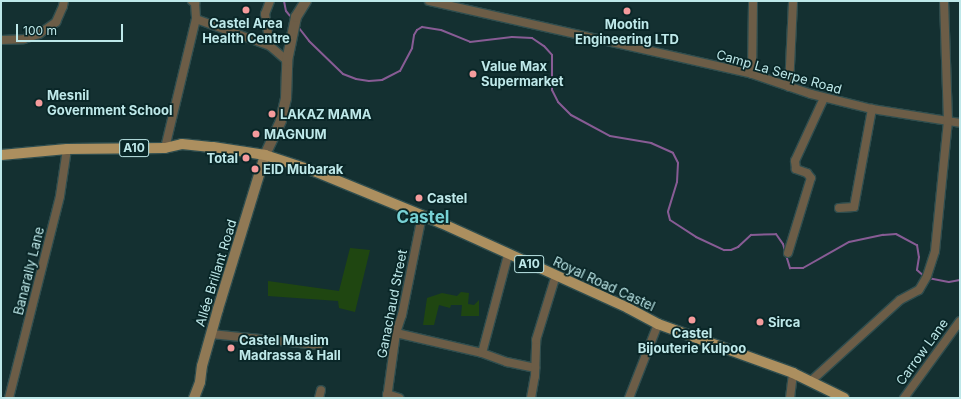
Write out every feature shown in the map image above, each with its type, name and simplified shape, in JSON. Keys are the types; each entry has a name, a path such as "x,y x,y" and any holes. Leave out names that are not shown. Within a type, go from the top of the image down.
{"main road":[{"name":"A10","path":"1,155 67,149 165,148 182,144 213,146 265,155"},
{"name":"Royal Road Castel","path":"265,155 314,171 422,216 556,276 658,324 793,373 844,398"},
{"name":"Allée Brillant Road","path":"194,398 200,382 202,366 211,334 265,155"}],"street":[{"path":"1,40 24,39 40,34 56,22 64,1"},
{"path":"165,148 196,19 195,2 192,1"},
{"path":"270,1 265,14 270,46"},
{"path":"265,155 281,120 286,98 287,61 296,17 306,1"},
{"name":"Camp La Serpe Road","path":"429,1 752,74 824,98 872,109 960,123"},
{"path":"752,74 753,1"},
{"path":"789,87 793,1"},
{"path":"811,381 900,300 919,290 924,283 935,251 948,121 944,1"},
{"path":"196,19 270,46 287,61"},
{"path":"788,253 811,178 807,173 796,168 795,161 824,98"},
{"path":"838,208 854,207 872,109"},
{"name":"Banarally Lane","path":"9,398 60,196 67,149"},
{"name":"Ganachaud Street","path":"387,396 396,333 402,315 422,216"},
{"path":"482,353 508,255"},
{"path":"530,398 534,386 536,340 556,276"},
{"name":"Carrow Lane","path":"904,398 960,321"},
{"path":"629,398 658,324"},
{"path":"396,333 482,353 507,362 535,368"},
{"path":"211,334 318,345"},
{"path":"790,398 793,373"},
{"path":"387,396 399,398"}],"green space":[{"path":"350,248 370,250 355,312 339,308 338,301 268,296 268,281 339,291"},
{"path":"461,292 469,293 468,304 474,305 479,300 479,316 461,316 462,305 451,305 450,308 439,305 434,325 423,325 427,298 442,293 457,296"}],"waterway":[{"path":"284,1 286,11 290,16"},
{"path":"299,28 309,41 343,74 356,79 369,81 382,80 400,71 412,48 414,35 417,30 422,27 441,30 470,42 512,37 532,38 544,46 552,55 552,90 558,102 571,115 610,136 651,143 673,153 678,163 677,182 668,212 670,220 696,237 724,250 731,250 738,247 751,235 776,234 783,244 785,251"},
{"path":"786,255 790,268 803,268 849,242 896,234 917,245 919,257 917,270 924,276"},
{"path":"928,278 949,282 960,280"}],"place":[{"name":"Castel Area Health Centre","path":"246,10"},
{"name":"Mootin Engineering LTD","path":"627,11"},
{"name":"Value Max Supermarket","path":"473,74"},
{"name":"Mesnil Government School","path":"39,103"},
{"name":"LAKAZ MAMA","path":"272,114"},
{"name":"MAGNUM","path":"256,134"},
{"name":"Total","path":"246,158"},
{"name":"EID Mubarak","path":"255,169"},
{"name":"Castel","path":"419,198"},
{"name":"Castel Bijouterie Kulpoo","path":"692,320"},
{"name":"Sirca","path":"760,322"},
{"name":"Castel Muslim Madrassa & Hall","path":"231,348"}],"district":[{"name":"Castel","path":"423,218"}]}
